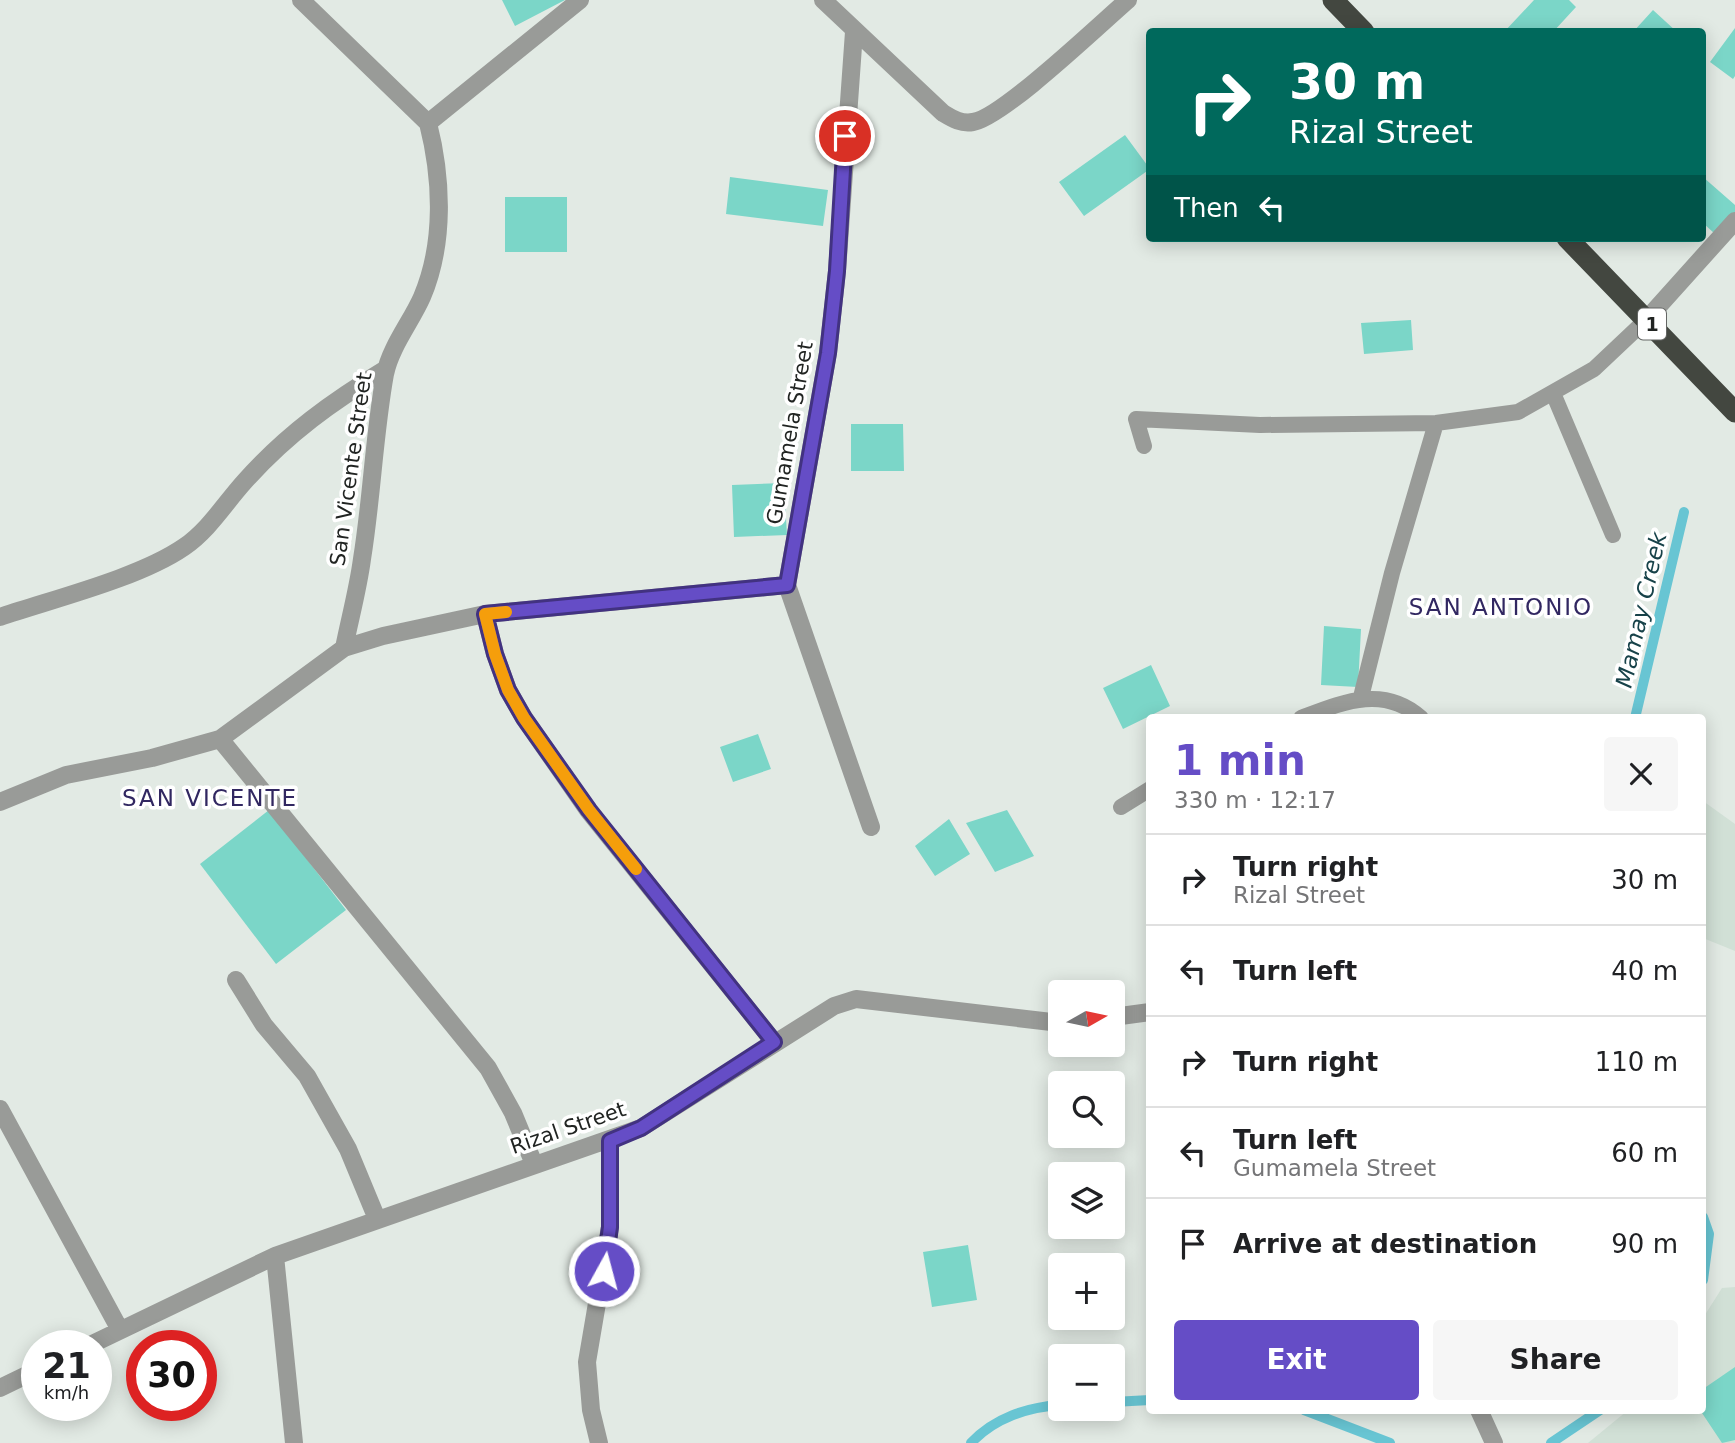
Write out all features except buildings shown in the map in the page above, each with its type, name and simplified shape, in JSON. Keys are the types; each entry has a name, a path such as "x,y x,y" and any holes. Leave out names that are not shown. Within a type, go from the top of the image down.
{"highway":[{"path":"1332,0 1360,28"},
{"name":"1","path":"1571,242 1735,412"}],"street":[{"path":"300,0 428,123 580,0"},
{"path":"823,0 943,113 959,122 974,122 1001,110 1128,0"},
{"name":"Gumamela Street","path":"854,32 837,271 828,353 787,585 870,827"},
{"name":"San Vicente Street","path":"344,648 362,560 374,434 386,369 423,295 433,258 438,215 437,160 428,123"},
{"path":"1647,319 1735,221"},
{"path":"0,617 154,564 184,547 207,527 245,481 292,432 331,402 386,369"},
{"path":"0,802 66,775 152,758 220,739 344,648 485,614 787,585"},
{"path":"485,614 508,690 524,718 589,810 774,1042"},
{"path":"220,739 488,1068 513,1113 534,1164"},
{"path":"236,980 264,1025 307,1076 348,1149 377,1219"},
{"name":"Rizal Street","path":"112,1334 275,1256 641,1128 834,1006 856,999 1048,1022"},
{"path":"1125,1015 1146,1013"},
{"path":"0,1110 120,1330"},
{"path":"599,1443 590,1410 587,1362 610,1227 610,1141"},
{"path":"275,1256 293,1443"},
{"path":"0,1388 21,1378"},
{"path":"1481,1414 1494,1443"}],"lane":[{"path":"1144,446 1136,419 1260,425 1436,423 1518,412 1594,369 1647,319"},
{"path":"1553,393 1614,535"},
{"path":"1362,697 1392,573 1436,423"},
{"path":"1313,714 1362,697 1390,700 1414,714"},
{"path":"1121,807 1146,791"}],"shaded area":[{"path":"1706,803 1735,824 1735,951 1706,939"},
{"path":"1735,1287 1735,1443 1588,1443 1623,1414 1706,1414 1706,1313 1722,1288"}],"waterway":[{"name":"Mamay Creek","path":"1636,714 1684,512"},
{"name":"Mamay Creek","path":"1706,1226 1709,1234 1706,1257"},
{"name":"Mamay Creek","path":"1125,1401 1146,1400"},
{"name":"Mamay Creek","path":"971,1443 990,1427 1012,1415 1048,1406"},
{"name":"Mamay Creek","path":"1314,1414 1390,1443"},
{"name":"Mamay Creek","path":"1551,1443 1594,1414"}],"slow traffic":[{"path":"506,612 485,614 508,690 524,718 589,810 636,869"}],"district":[{"name":"SAN ANTONIO","path":"1501,607"},
{"name":"SAN VICENTE","path":"210,798"}],"route":[{"path":"604,1271 610,1227 610,1141 641,1128 774,1042 589,810 524,718 508,690 485,614 787,585 828,353 837,271 845,136"}]}
